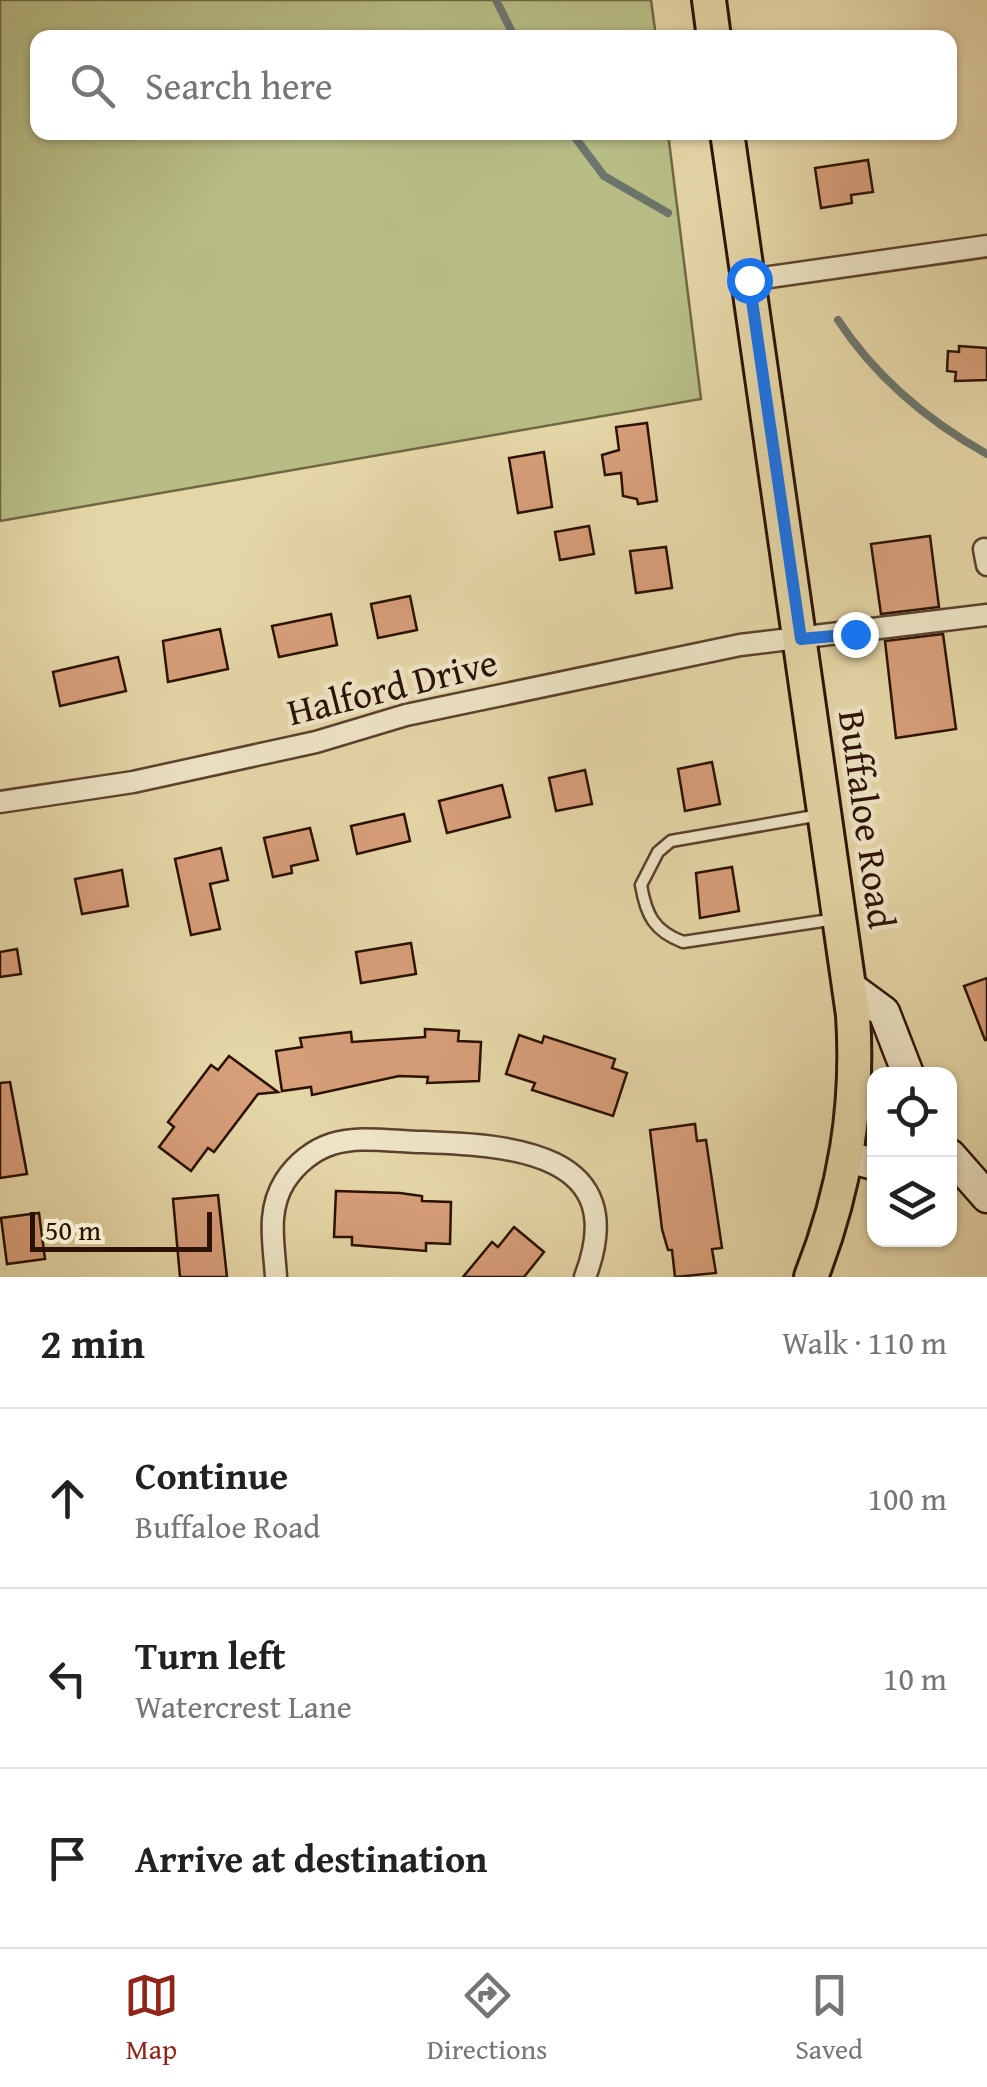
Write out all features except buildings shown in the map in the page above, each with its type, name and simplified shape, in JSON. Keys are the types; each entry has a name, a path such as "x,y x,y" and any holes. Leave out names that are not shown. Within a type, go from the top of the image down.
{"main road":[{"path":"709,0 713,30"},
{"name":"Buffaloe Road","path":"728,140 842,918 862,1145 812,1277"}],"street":[{"path":"749,280 987,246"},
{"name":"Halford Drive","path":"0,802 133,782 406,715 740,645 987,614"},
{"path":"850,987 884,1012 905,1067"},
{"path":"276,1277 271,1215 286,1179 318,1150 355,1140 500,1145 549,1160 582,1186 590,1203 596,1248 585,1277"},
{"path":"957,1165 987,1197"}],"lane":[{"path":"827,814 671,842 658,852 640,885 651,921 664,935 683,942 842,918"}],"green space":[{"path":"0,0 651,0 655,30 30,30 30,140 669,140 701,399 0,521"}],"waterway":[{"path":"496,0 511,30"},
{"path":"577,140 604,176 668,213"},
{"path":"838,320 904,396 987,454"}],"route":[{"path":"749,280 801,639 855,634"}]}
